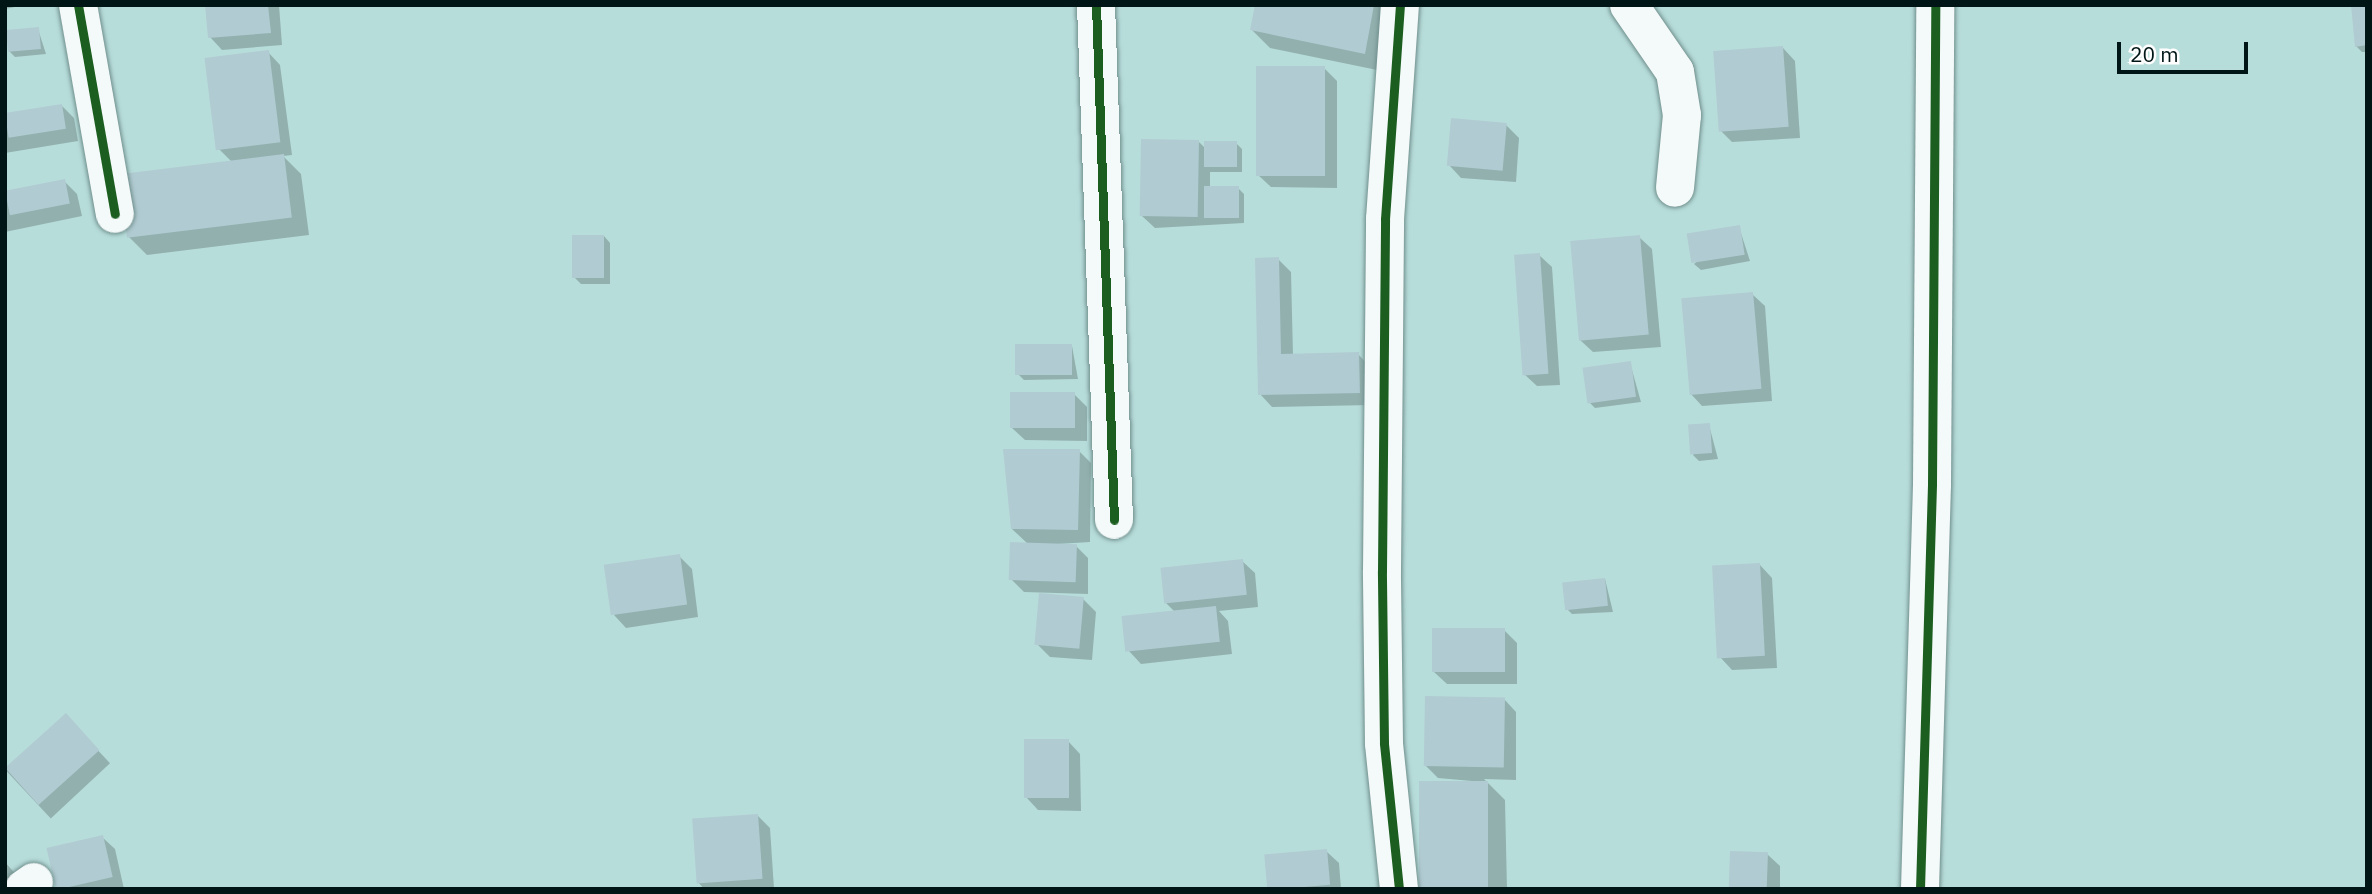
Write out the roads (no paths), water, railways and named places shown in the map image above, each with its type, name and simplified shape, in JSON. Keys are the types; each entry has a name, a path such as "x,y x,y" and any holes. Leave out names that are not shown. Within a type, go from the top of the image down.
{"street":[{"path":"78,5 115,214"},
{"path":"1097,5 1114,520"},
{"path":"1399,889 1384,743 1382,570 1385,219 1400,5"},
{"path":"1629,5 1675,72 1682,115 1675,188"},
{"path":"1920,889 1932,484 1935,5"}]}
